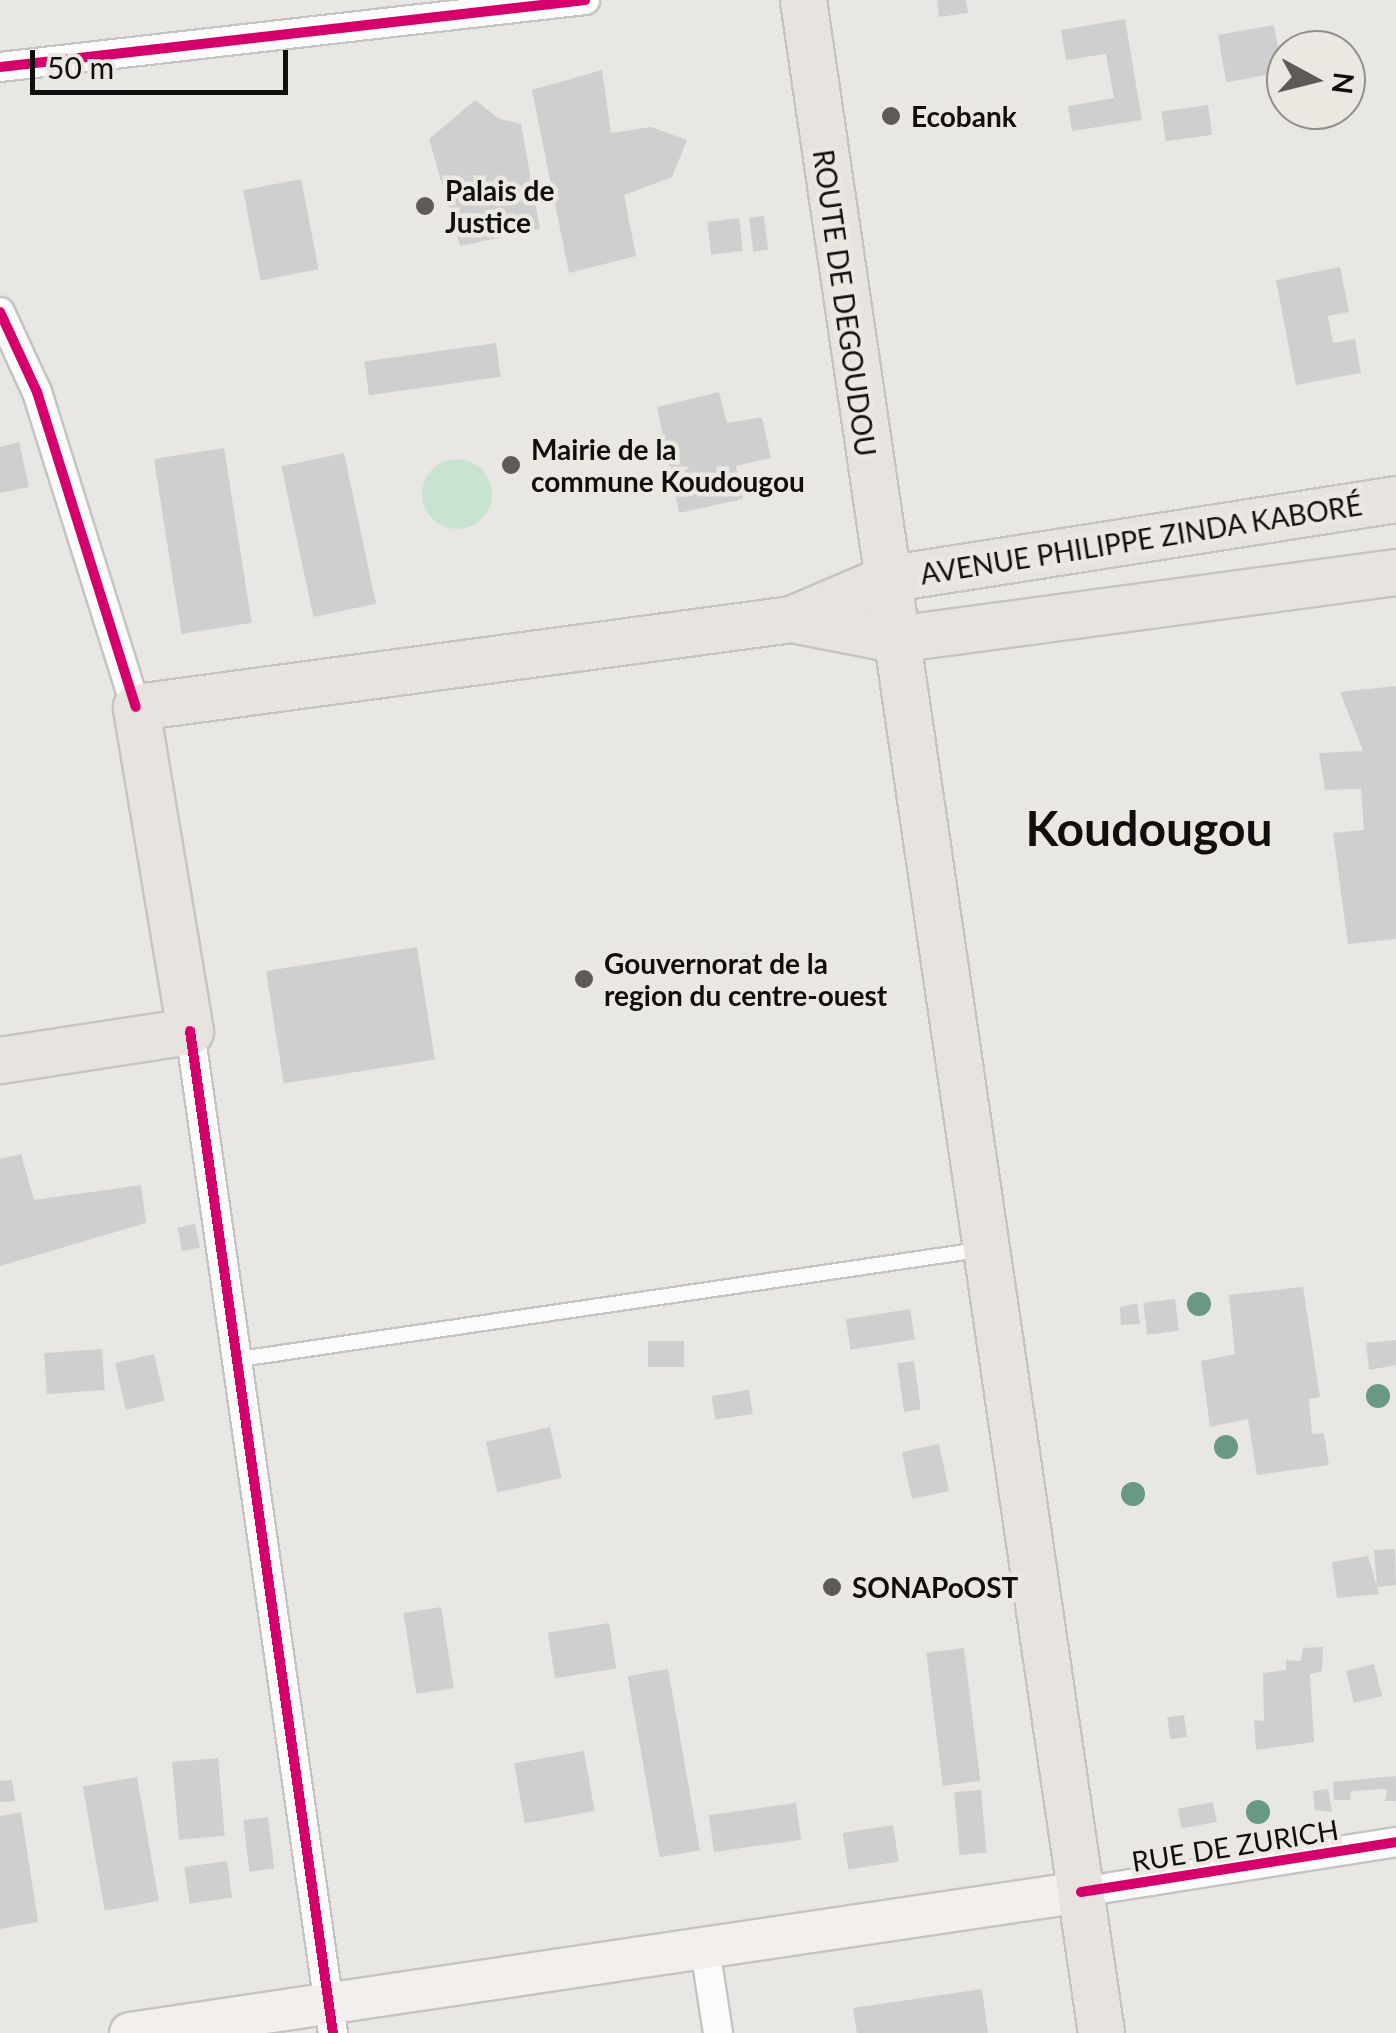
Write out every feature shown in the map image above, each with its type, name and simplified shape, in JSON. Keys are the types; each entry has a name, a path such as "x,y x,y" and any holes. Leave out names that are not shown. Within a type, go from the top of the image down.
{"main road":[{"name":"ROUTE DE DEGOUDOU","path":"803,0 1101,2033"},
{"name":"AVENUE PHILIPPE ZINDA KABORÉ","path":"890,608 1396,499"},
{"path":"0,1060 190,1032 136,707 890,608 1396,572"},
{"path":"791,619 890,608"},
{"name":"RUE DE ZURICH","path":"130,2033 332,2018 705,1948 1081,1892"}],"street":[{"path":"0,66 585,0"},
{"path":"0,312 37,392 136,707"},
{"path":"190,1032 233,1360 332,2018"},
{"name":"RUE DE ZURICH","path":"1081,1892 1396,1842"},
{"path":"705,1948 718,2033"}],"lane":[{"path":"233,1360 984,1249"}],"green space":[{"path":"457,459 471,461 482,469 490,480 490,508 482,519 471,527 457,529 443,527 432,519 424,508 422,494 424,480 432,469 443,461"}],"building":[{"path":"937,0 966,0 968,13 939,17"},
{"path":"1125,19 1142,120 1072,131 1068,106 1114,98 1106,54 1066,60 1061,30"},
{"path":"1274,25 1275,30 1266,30 1266,75 1226,82 1218,35"},
{"path":"602,70 611,133 651,127 687,140 672,177 624,195 636,256 569,273 532,90"},
{"path":"475,100 498,118 521,124 540,229 460,246 429,139"},
{"path":"1208,105 1212,135 1166,141 1161,112"},
{"path":"301,179 319,269 261,281 243,190"},
{"path":"764,216 768,250 753,252 749,218"},
{"path":"739,218 743,251 711,255 707,222"},
{"path":"1340,267 1349,312 1328,316 1333,343 1355,339 1361,373 1296,385 1276,280"},
{"path":"496,343 501,377 369,395 364,362"},
{"path":"719,392 727,423 762,417 771,458 736,466 743,499 679,513 657,407"},
{"path":"19,442 29,487 0,493 0,447"},
{"path":"224,448 252,623 182,634 154,459"},
{"path":"344,453 376,604 313,617 281,466"},
{"path":"1396,686 1396,939 1348,944 1333,833 1364,830 1361,789 1325,790 1319,753 1363,751 1340,692"},
{"path":"417,947 435,1060 284,1084 266,971"},
{"path":"21,1154 34,1200 141,1185 146,1223 0,1266 0,1159"},
{"path":"195,1224 200,1247 182,1251 177,1228"},
{"path":"1303,1287 1320,1397 1309,1399 1312,1434 1324,1433 1329,1465 1257,1475 1248,1419 1210,1427 1201,1361 1235,1354 1229,1295"},
{"path":"1175,1299 1179,1331 1147,1335 1143,1303"},
{"path":"1137,1303 1140,1324 1121,1325 1120,1307"},
{"path":"910,1309 915,1340 851,1350 846,1319"},
{"path":"1396,1340 1396,1365 1369,1370 1366,1343"},
{"path":"648,1341 684,1341 684,1367 648,1367"},
{"path":"102,1349 105,1390 47,1394 44,1353"},
{"path":"154,1354 165,1401 126,1410 115,1363"},
{"path":"914,1361 921,1410 904,1412 897,1363"},
{"path":"749,1390 753,1414 715,1420 711,1396"},
{"path":"550,1427 562,1478 497,1493 486,1442"},
{"path":"939,1444 949,1491 912,1499 902,1452"},
{"path":"1395,1549 1396,1585 1377,1587 1374,1550"},
{"path":"1368,1556 1379,1594 1337,1598 1332,1562"},
{"path":"441,1607 454,1688 416,1694 403,1613"},
{"path":"609,1623 616,1668 555,1678 548,1633"},
{"path":"1323,1647 1322,1671 1310,1674 1314,1742 1256,1750 1254,1720 1264,1721 1263,1673 1286,1670 1286,1660 1301,1661 1303,1648"},
{"path":"964,1648 980,1781 943,1786 926,1653"},
{"path":"1374,1664 1382,1696 1354,1703 1346,1671"},
{"path":"668,1669 700,1850 660,1857 628,1676"},
{"path":"1184,1715 1187,1737 1170,1739 1167,1717"},
{"path":"584,1751 595,1811 525,1823 514,1763"},
{"path":"218,1758 225,1836 179,1840 172,1762"},
{"path":"1396,1776 1396,1801 1385,1801 1387,1789 1351,1791 1350,1800 1334,1800 1333,1782"},
{"path":"137,1777 159,1901 105,1911 83,1787"},
{"path":"12,1780 15,1801 0,1802 0,1781"},
{"path":"1328,1789 1332,1812 1315,1810 1313,1791"},
{"path":"981,1790 986,1853 960,1855 954,1792"},
{"path":"1213,1802 1217,1822 1181,1829 1178,1809"},
{"path":"796,1803 801,1840 714,1852 709,1815"},
{"path":"21,1812 38,1922 0,1929 0,1816"},
{"path":"268,1817 274,1869 250,1872 243,1820"},
{"path":"893,1825 899,1862 848,1870 843,1833"},
{"path":"227,1861 232,1898 190,1904 184,1867"},
{"path":"982,1989 988,2033 857,2033 853,2008"}],"cycle path":[{"path":"0,67 585,0"},
{"path":"0,312 37,392 136,707"},
{"path":"190,1031 333,2033"},
{"path":"1081,1892 1396,1842"}],"place":[{"name":"Ecobank","path":"891,116"},
{"name":"Palais de Justice","path":"425,206"},
{"name":"Mairie de la commune Koudougou","path":"511,465"},
{"name":"Gouvernorat de la region du centre-ouest","path":"584,979"},
{"name":"SONAPoOST","path":"832,1587"}],"district":[{"name":"Koudougou","path":"1149,828"}]}
